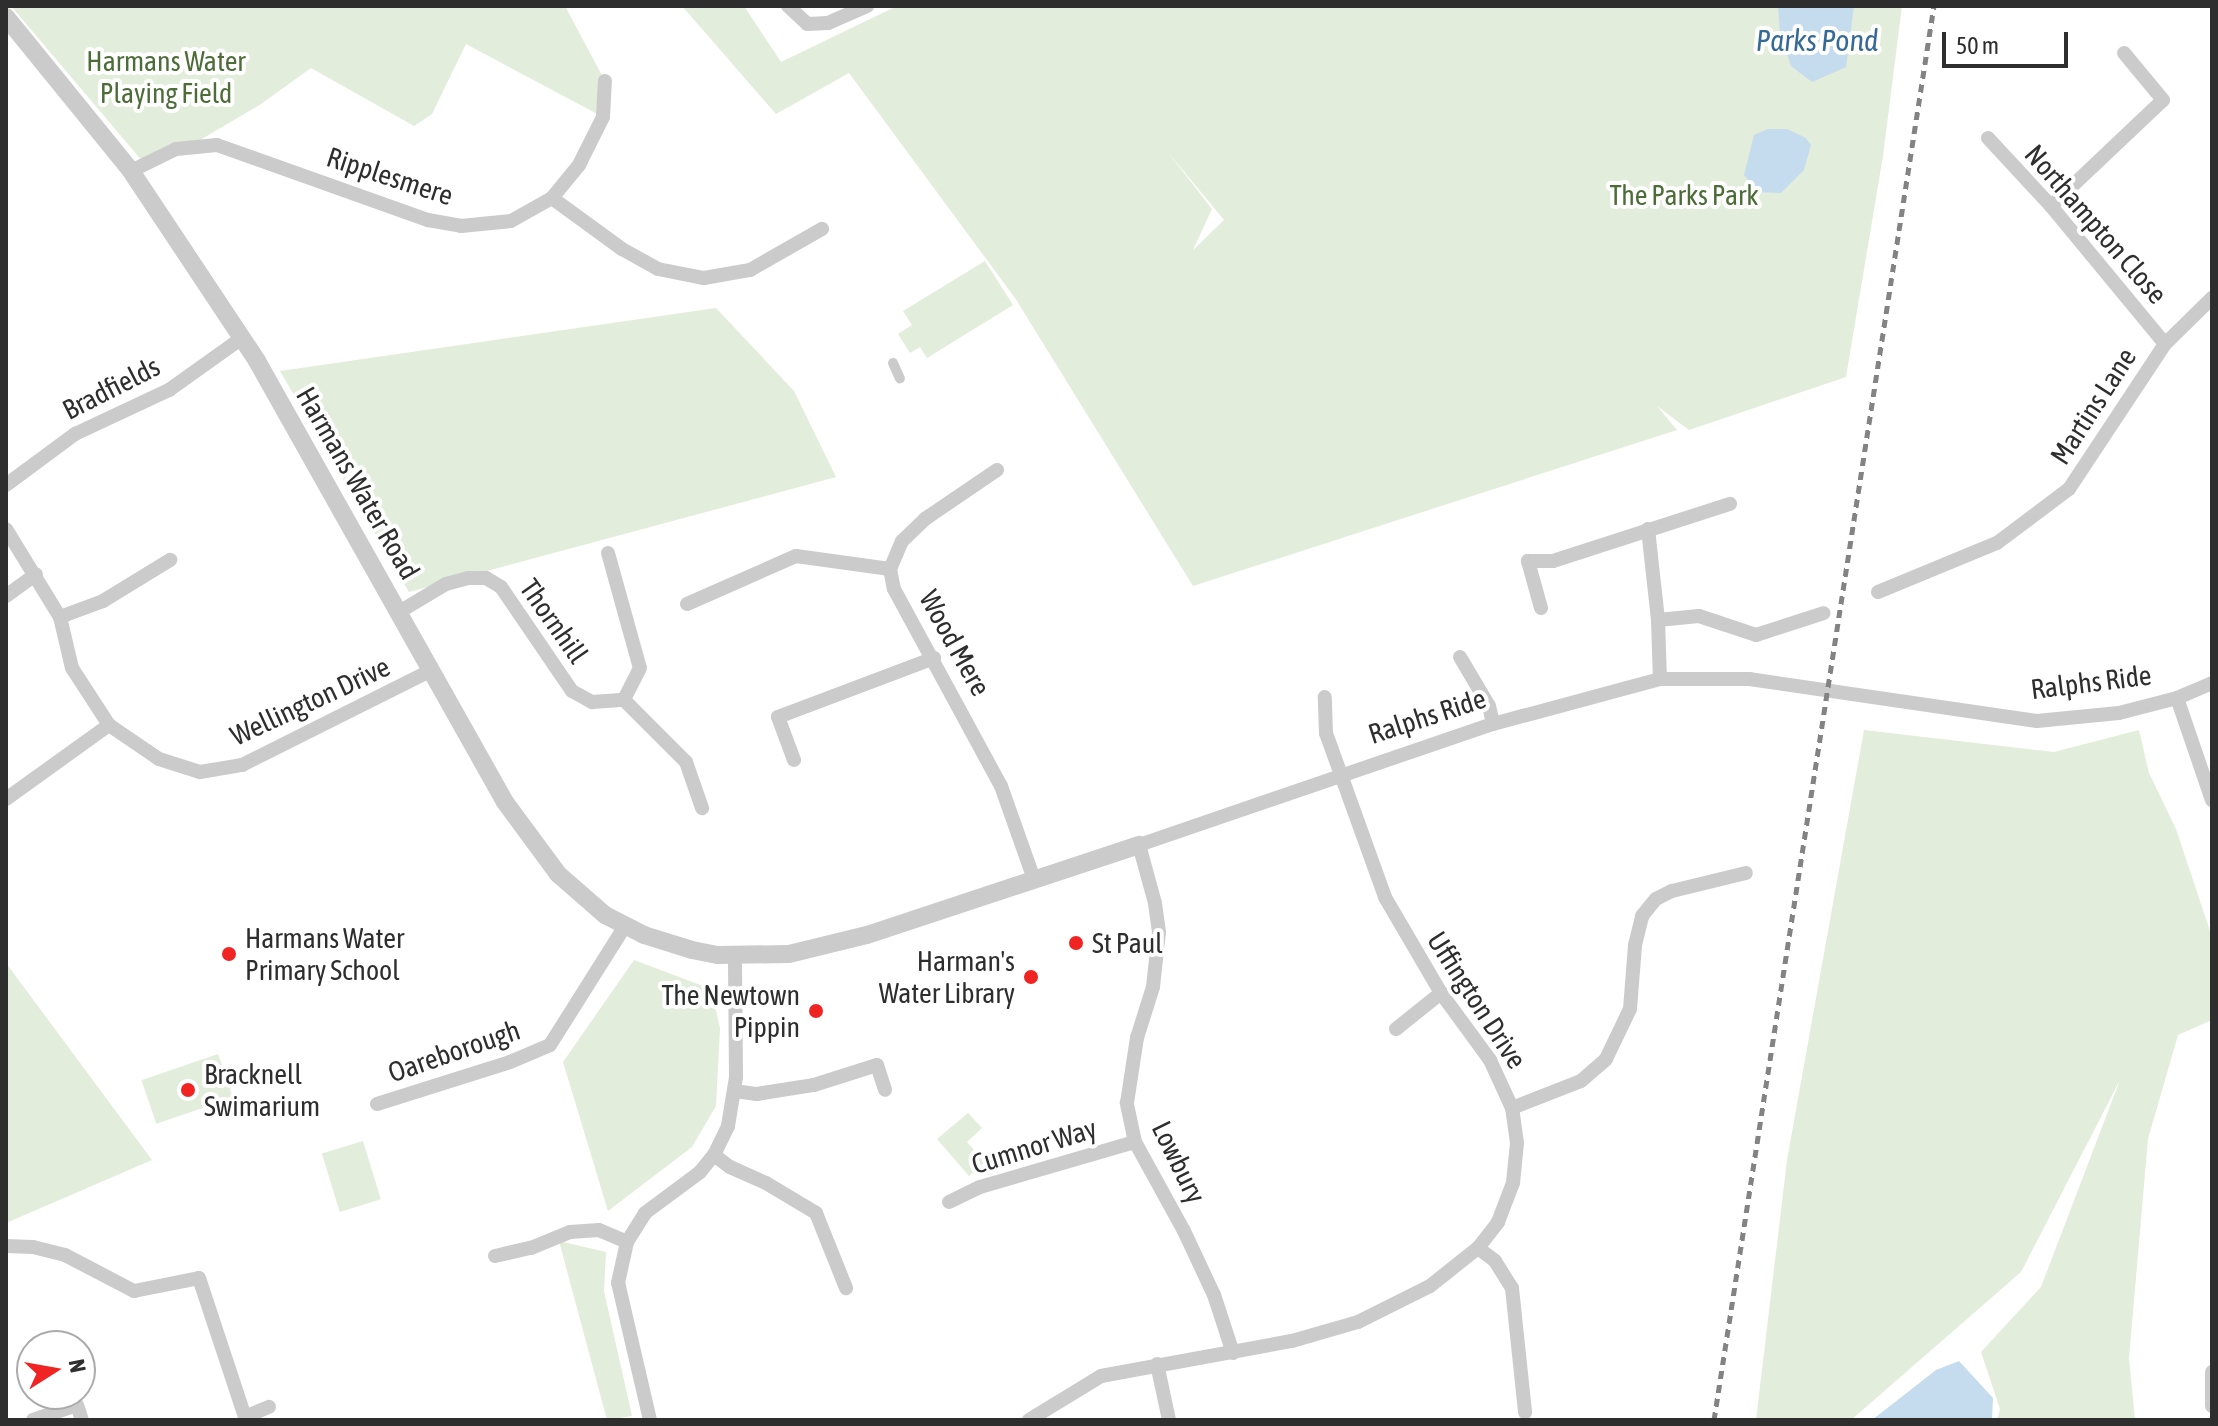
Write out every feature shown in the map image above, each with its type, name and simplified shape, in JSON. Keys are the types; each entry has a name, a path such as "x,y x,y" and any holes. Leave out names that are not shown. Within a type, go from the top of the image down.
{"street":[{"path":"788,6 807,24 828,23 867,6"},
{"name":"Harmans Water Road","path":"6,17 131,171 242,338 505,802 540,851 586,901 625,926 678,946"},
{"path":"2051,206 2163,100 2124,53"},
{"name":"Ripplesmere","path":"131,171 176,149 217,145 428,220 461,226 511,221 552,198 579,165 599,130 605,81"},
{"name":"Northampton Close","path":"1988,138 2051,206 2165,344"},
{"path":"552,198 622,249 658,269 704,278 750,270 822,229"},
{"name":"Martins Lane","path":"1878,592 1997,543 2069,489 2165,344 2212,298"},
{"name":"Bradfields","path":"6,485 75,434 169,390 242,338"},
{"path":"893,363 900,379"},
{"name":"Wood Mere","path":"997,470 925,519 902,541 890,569 894,589 1001,786 1034,879"},
{"path":"1541,608 1528,561 1553,561 1730,504"},
{"name":"Wellington Drive","path":"6,529 60,617 72,668 109,725 159,759 200,772 242,765 430,671"},
{"path":"1648,529 1658,620 1660,679"},
{"name":"Thornhill","path":"399,612 446,584 468,578 486,578 501,587 572,691 592,702 624,700 640,668 608,553"},
{"path":"687,604 796,556 890,569"},
{"path":"60,617 103,601 170,560"},
{"path":"6,596 36,574"},
{"path":"1658,620 1699,616 1756,635 1824,613"},
{"path":"1460,657 1489,706 1493,724"},
{"path":"794,760 778,717 934,658"},
{"name":"Ralphs Ride","path":"678,946 735,956 789,954 822,947 1139,845 1342,773 1493,724 1660,679 1749,679 2037,721 2119,713 2177,698 2212,683"},
{"name":"Uffington Drive","path":"1029,1420 1101,1376 1233,1353 1358,1322 1430,1286 1478,1248 1498,1222 1513,1183 1517,1143 1512,1108 1490,1060 1441,993 1385,897 1326,733 1325,697"},
{"path":"2177,698 2212,800"},
{"path":"624,700 686,762 702,808"},
{"path":"6,799 109,725"},
{"name":"Lowbury","path":"1139,845 1155,903 1159,932 1153,987 1129,1074 1127,1103 1135,1142 1202,1269 1233,1353"},
{"path":"1512,1108 1581,1081 1606,1059 1630,1009 1635,945 1642,916 1656,899 1672,891 1746,873"},
{"name":"Oareborough","path":"377,1104 510,1062 550,1045 625,926"},
{"path":"650,1420 618,1283 627,1242 645,1213 700,1172 714,1155 728,1126 735,1091 735,956"},
{"path":"1396,1029 1441,993"},
{"path":"735,1091 757,1094 814,1085 877,1065 885,1090"},
{"name":"Cumnor Way","path":"949,1202 980,1187 1135,1142"},
{"path":"714,1155 730,1167 766,1183 816,1213 846,1288"},
{"path":"495,1256 531,1248 570,1232 599,1230 627,1242"},
{"path":"6,1246 33,1247 65,1255 134,1291 199,1278 246,1418 269,1407"},
{"path":"1478,1248 1495,1261 1512,1288 1525,1412"},
{"path":"1157,1364 1169,1420"},
{"path":"2212,1372 2212,1406"},
{"path":"33,1420 53,1410"}],"green space":[{"name":"Harmans Water Playing Field","path":"11,6 565,6 605,81 603,117 466,44 432,114 414,126 311,68 261,104 190,146 143,162"},
{"name":"The Parks Park","path":"682,6 744,6 781,62 897,6 1902,6 1883,156 1846,377 1689,430 1657,406 1677,430 1193,586 1015,298 849,73 776,114","holes":["1167,151 1224,220 1193,250 1212,209"]},
{"path":"985,261 1013,305 927,358 920,347 910,353 898,334 912,325 903,311"},
{"path":"716,308 794,391 836,477 409,592 280,371"},
{"path":"1864,730 2054,752 2139,730 2149,773 2176,829 2212,937 2212,1020 2178,1035 2148,1139 2129,1358 2135,1420 1997,1420 2000,1409 1981,1352 2041,1287 2120,1080 2021,1272 1851,1420 1756,1420 1787,1160"},
{"path":"634,960 711,989 720,1028 716,1106 692,1147 608,1211 563,1062"},
{"path":"6,963 152,1160 6,1223"},
{"name":"Bracknell Swimarium","path":"218,1054 233,1097 156,1124 141,1080"},
{"path":"968,1113 982,1128 967,1142 985,1162 969,1176 937,1139"},
{"path":"363,1141 381,1199 340,1212 322,1154"},
{"path":"559,1241 606,1252 604,1291 632,1416 607,1420"}],"water":[{"name":"Parks Pond","path":"1778,6 1854,6 1846,67 1812,82 1791,66 1780,34"},
{"name":"Parks Pond","path":"1768,129 1787,129 1806,138 1811,145 1804,170 1781,193 1757,192 1744,175 1754,135"},
{"path":"1959,1361 1993,1398 1992,1420 1872,1420 1936,1370"}],"railway":[{"path":"1714,1420 1934,6"}],"place":[{"name":"St Paul","path":"1076,943"},
{"name":"Harmans Water Primary School","path":"229,954"},
{"name":"Harman's Water Library","path":"1031,977"},
{"name":"The Newtown Pippin","path":"816,1011"},
{"name":"Bracknell Swimarium","path":"188,1090"}]}
